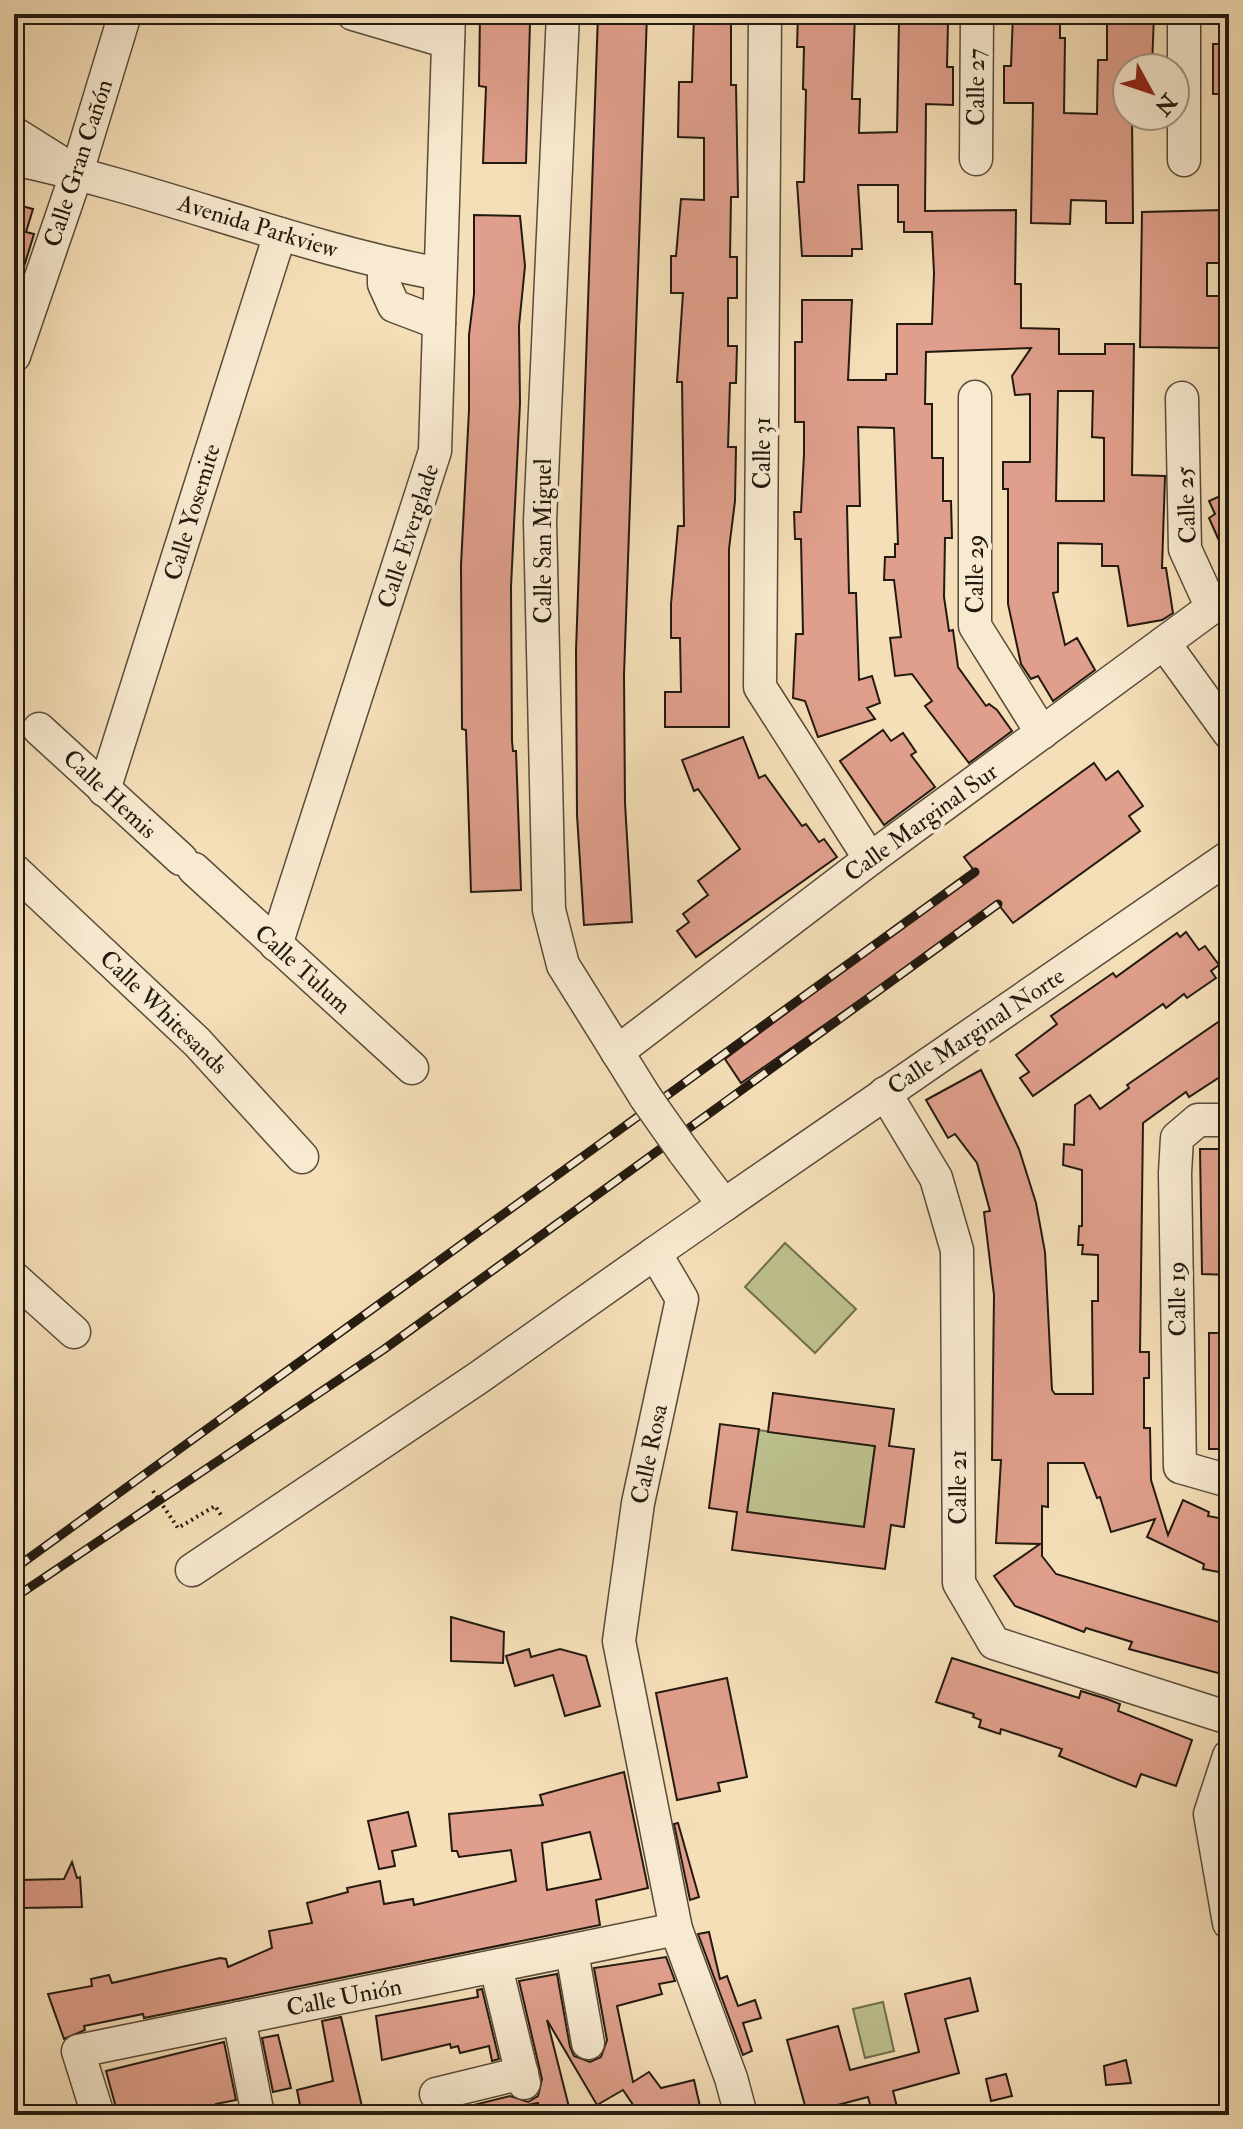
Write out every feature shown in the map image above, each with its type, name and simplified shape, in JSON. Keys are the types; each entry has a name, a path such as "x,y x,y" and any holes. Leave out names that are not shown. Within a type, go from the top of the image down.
{"street":[{"name":"Calle Gran Cañón","path":"14,356 77,172 125,14"},
{"path":"353,14 448,28"},
{"name":"Calle San Miguel","path":"563,14 540,521 549,910 563,965 617,1052"},
{"name":"Calle 31","path":"765,14 760,687 870,859"},
{"name":"Calle 27","path":"976,159 977,14"},
{"path":"1184,14 1184,160"},
{"name":"Calle Everglade","path":"276,945 435,451 448,28"},
{"name":"Avenida Parkview","path":"14,133 77,172"},
{"name":"Avenida Parkview","path":"14,159 77,172 384,264 440,274"},
{"name":"Calle Yosemite","path":"104,790 280,234"},
{"path":"384,264 384,284 394,306 439,323"},
{"name":"Calle 29","path":"975,397 975,626 1042,733"},
{"name":"Calle 25","path":"1182,398 1185,549 1220,602"},
{"name":"Calle Marginal Sur","path":"617,1052 870,859 1220,602"},
{"path":"1164,643 1229,733"},
{"name":"Calle Hemis","path":"39,729 187,864"},
{"name":"Calle Marginal Norte","path":"724,1205 1229,857"},
{"name":"Calle Tulum","path":"187,864 412,1068"},
{"name":"Calle Whitesands","path":"15,874 168,1013 302,1157"},
{"path":"192,1570 478,1378 724,1205 646,1098 617,1052"},
{"name":"Calle 21","path":"885,1093 936,1178 957,1250 959,1583 994,1643 1229,1718"},
{"name":"Calle 19","path":"1229,1120 1198,1120 1177,1138 1175,1173 1180,1467 1229,1481"},
{"name":"Calle Rosa","path":"655,1253 682,1299 638,1503 619,1641 676,1929"},
{"path":"14,1278 74,1332"},
{"path":"1227,1766 1210,1814 1227,1901"},
{"path":"676,1929 731,2078 741,2115"},
{"name":"Calle Unión","path":"98,2115 78,2051 676,1929"},
{"path":"572,1952 588,2043"},
{"path":"436,2094 523,2078 496,1967"},
{"path":"239,2018 258,2115"}],"path":[{"path":"153,1491 178,1528 215,1506 238,1539"}],"green space":[{"path":"785,1243 856,1309 815,1353 745,1287"},
{"path":"758,1430 875,1446 864,1527 747,1512"},
{"path":"883,2002 894,2051 865,2058 853,2009"}],"building":[{"path":"480,14 527,14 527,23 530,23 526,163 483,163 486,87 479,86"},
{"path":"598,14 647,14 624,675 625,803 632,922 584,925 577,815 576,651"},
{"path":"694,14 731,14 731,85 736,85 738,197 731,197 730,257 737,257 737,298 728,298 728,346 737,346 736,383 730,383 728,447 736,447 735,501 729,549 729,727 665,727 665,692 681,692 680,638 671,638 671,604 678,526 684,526 682,382 677,382 683,293 671,293 671,256 676,256 681,199 704,200 704,138 678,137 679,82 692,82"},
{"path":"798,14 855,14 852,99 860,99 859,133 897,132 899,22 948,23 947,67 953,67 953,105 926,104 925,211 1016,210 1015,284 1021,284 1021,328 1059,329 1059,354 1105,354 1105,344 1134,344 1132,475 1165,476 1162,568 1166,568 1173,613 1162,620 1128,626 1118,566 1102,566 1102,544 1058,543 1058,592 1053,593 1065,645 1077,638 1095,670 1053,701 1038,676 1031,679 1021,664 1008,604 1008,489 1003,489 1003,462 1030,462 1030,394 1015,395 1012,376 1031,348 926,352 925,404 932,404 932,458 943,458 943,501 951,501 952,538 945,538 944,597 949,631 953,630 958,667 986,706 989,704 997,710 1012,731 969,763 925,706 932,701 912,674 895,676 890,638 901,637 894,580 884,580 885,557 895,557 895,544 898,544 894,428 858,427 860,506 847,506 849,593 856,593 859,680 872,676 880,703 867,708 875,719 818,737 805,701 793,698 796,634 803,634 801,539 795,539 794,512 801,512 804,454 804,422 795,422 795,342 802,342 802,300 852,300 848,380 886,380 886,374 897,374 897,324 932,324 934,273 932,232 904,232 904,222 898,222 898,185 858,185 862,249 852,249 852,256 802,256 797,182 804,182 806,90 803,89 804,47 797,47","holes":["1058,391 1093,391 1092,437 1104,438 1104,501 1056,501"]},
{"path":"1013,14 1060,14 1060,38 1065,38 1064,113 1097,114 1098,60 1107,60 1107,14 1154,14 1153,52 1111,52 1111,132 1132,132 1133,223 1106,223 1106,201 1071,200 1070,224 1031,223 1033,103 1004,103 1004,66 1011,66"},
{"path":"1213,44 1229,44 1229,94 1213,94"},
{"path":"14,204 33,209 26,232 34,234 18,286 14,285"},
{"path":"1223,210 1223,233 1229,233 1229,263 1207,263 1207,296 1229,296 1229,325 1223,325 1223,348 1140,347 1142,212"},
{"path":"474,215 520,216 525,266 519,326 520,403 511,587 512,741 513,751 516,751 521,890 471,892 466,730 462,729 461,565 469,410 469,335 474,294"},
{"path":"1229,492 1229,563 1209,518 1215,514 1209,501"},
{"path":"883,730 891,741 903,733 916,752 911,755 935,787 884,825 840,761"},
{"path":"743,737 759,778 765,775 802,826 806,824 819,842 824,839 837,857 696,957 677,931 689,922 683,914 708,895 698,881 740,849 698,789 694,791 682,760"},
{"path":"1094,763 1106,780 1118,771 1143,806 1129,816 1140,831 1013,923 998,904 741,1083 725,1059 975,872 964,857"},
{"path":"1186,932 1199,950 1205,946 1219,965 1211,971 1216,978 1187,998 1184,994 1166,1008 1163,1004 1033,1096 1020,1078 1029,1072 1016,1055 1057,1024 1051,1016 1113,973 1116,977 1177,933 1180,937"},
{"path":"1224,1018 1225,1023 1229,1021 1229,1071 1189,1097 1186,1092 1143,1123 1140,1352 1149,1352 1149,1378 1144,1378 1144,1428 1150,1428 1151,1480 1168,1535 1183,1500 1209,1512 1208,1516 1229,1520 1229,1574 1203,1569 1204,1564 1147,1537 1155,1519 1111,1532 1100,1497 1097,1498 1084,1463 1048,1463 1048,1507 1042,1506 1042,1556 1056,1574 1229,1625 1229,1676 1129,1649 1132,1642 1086,1628 1084,1632 1015,1606 994,1576 1040,1544 996,1543 1001,1460 992,1460 994,1295 984,1212 990,1211 977,1163 955,1134 948,1138 926,1100 981,1070 1019,1149 1036,1203 1045,1252 1052,1390 1055,1394 1093,1394 1092,1301 1098,1301 1098,1255 1082,1254 1083,1245 1078,1245 1079,1226 1082,1226 1082,1170 1063,1165 1064,1144 1074,1145 1075,1105 1090,1095 1100,1109 1129,1088 1127,1085"},
{"path":"1200,1149 1229,1149 1229,1275 1202,1274"},
{"path":"1209,1333 1229,1333 1229,1449 1209,1449"},
{"path":"773,1393 894,1409 889,1446 914,1449 904,1527 891,1525 885,1569 732,1550 737,1512 709,1508 720,1424 759,1429 747,1512 864,1527 875,1446 768,1432"},
{"path":"451,1617 504,1632 503,1663 451,1661"},
{"path":"529,1649 531,1657 560,1649 586,1656 600,1706 565,1716 553,1675 515,1686 506,1656"},
{"path":"952,1658 1079,1698 1081,1691 1107,1699 1120,1704 1118,1711 1192,1740 1176,1786 1141,1774 1136,1787 1059,1756 1062,1749 1001,1729 1000,1734 979,1727 981,1720 973,1717 974,1714 936,1702"},
{"path":"727,1678 747,1777 718,1783 720,1791 677,1800 656,1693"},
{"path":"624,1772 648,1888 596,1900 600,1925 144,2018 143,2014 84,2026 85,2030 64,2039 48,1994 92,1986 91,1979 109,1975 112,1983 220,1958 226,1959 228,1967 272,1948 269,1931 312,1923 307,1903 348,1892 347,1888 380,1881 384,1904 413,1899 414,1905 516,1881 511,1850 459,1857 457,1851 452,1851 449,1814 543,1805 540,1795","holes":["590,1832 601,1879 547,1890 542,1843"]},
{"path":"408,1812 416,1846 392,1851 395,1866 379,1869 368,1821"},
{"path":"678,1823 699,1897 690,1900 674,1824"},
{"path":"72,1862 77,1878 80,1877 82,1907 20,1908 19,1880 64,1879"},
{"path":"709,1932 720,1979 727,1976 738,2006 755,2000 761,2018 743,2023 752,2051 743,2055 698,1934"},
{"path":"666,1957 675,1981 659,1984 662,1994 617,2006 633,2082 649,2072 661,2088 694,2080 702,2115 640,2115 623,2090 597,2105 547,2020 571,2115 541,2115 538,2103 477,2115 467,2115 466,2108 434,2115 510,2096 528,2102 538,2096 542,2079 519,1981 557,1974 570,2047 574,2056 590,2062 601,2057 607,2040 594,1968"},
{"path":"970,1978 978,2011 945,2019 959,2073 893,2091 899,2115 873,2115 868,2097 807,2113 787,2040 838,2026 850,2070 919,2052 905,1994"},
{"path":"482,1989 499,2059 492,2061 489,2046 460,2053 458,2046 451,2048 450,2044 382,2060 376,2016 478,1997 477,1990"},
{"path":"341,2017 364,2115 302,2115 297,2090 333,2081 322,2021"},
{"path":"278,2035 291,2088 273,2092 262,2038"},
{"path":"224,2042 236,2100 216,2104 219,2115 118,2115 106,2071"},
{"path":"1126,2060 1131,2083 1106,2085 1104,2066"},
{"path":"1006,2074 1012,2096 991,2101 986,2079"}],"railway":[{"path":"14,1569 975,872"},
{"path":"14,1598 383,1350 998,904"}]}
